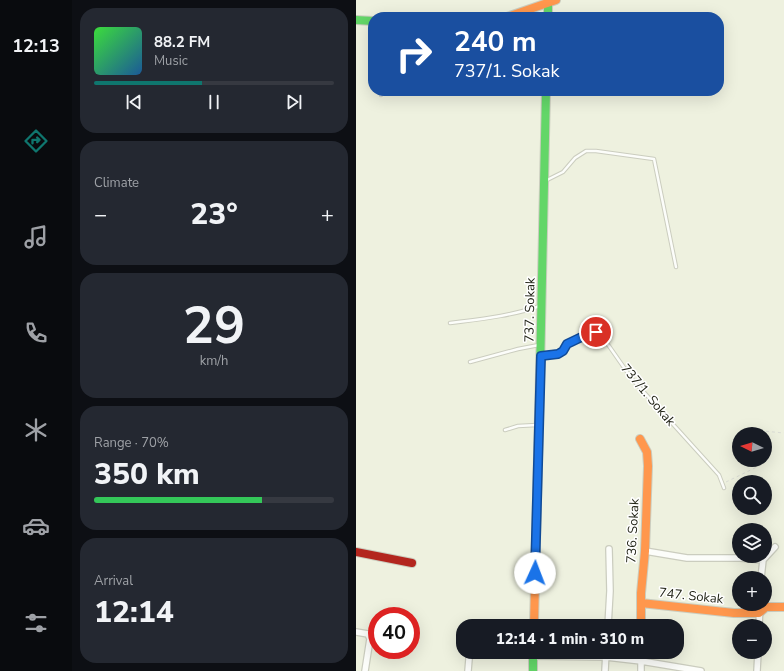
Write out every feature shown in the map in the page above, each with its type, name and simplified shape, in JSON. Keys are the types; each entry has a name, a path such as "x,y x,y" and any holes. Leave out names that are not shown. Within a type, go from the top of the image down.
{"street":[{"path":"520,12 548,1 556,0"},
{"path":"548,1 548,12"},
{"path":"356,20 368,21"},
{"name":"737. Sokak","path":"534,619 546,96"},
{"name":"736. Sokak","path":"640,439 647,452 648,466 641,619"},
{"path":"772,550 775,547"},
{"path":"608,619 610,590 609,549"},
{"path":"645,551 686,558 732,558"},
{"path":"356,552 412,564"},
{"name":"747. Sokak","path":"641,603 734,613 759,613 766,607 784,607"},
{"path":"759,613 759,619"},
{"path":"356,632 368,634 370,639 365,671"},
{"path":"533,659 533,671"},
{"path":"605,671 606,659"},
{"path":"631,659 701,671"},
{"path":"757,671 758,659"},
{"path":"468,671 469,660"},
{"path":"641,661 641,671"}],"lane":[{"path":"545,181 562,172 575,158 586,151 654,159 676,267"},
{"path":"450,322 483,319 519,313 542,305"},
{"name":"737/1. Sokak","path":"541,356 558,354 563,351 567,344 590,333 596,332 609,346 632,379 719,475 724,488"},
{"path":"470,362 518,349 541,345"},
{"path":"505,430 518,426 539,425"}],"path":[{"path":"772,432 784,433"},
{"path":"722,484 757,467"}],"traffic: fast":[{"path":"548,0 548,12"},
{"path":"356,20 368,21"},
{"path":"540,372 546,96"},
{"path":"533,659 533,671"}],"traffic: slow":[{"path":"521,12 556,0"},
{"path":"534,619 540,372"},
{"path":"640,439 647,452 648,466 641,619"},
{"path":"641,603 734,613 759,613 766,607 784,607"}],"traffic: jam":[{"path":"356,552 412,563"}],"route":[{"path":"535,573 541,356 558,354 563,351 567,344 590,333 596,332"}]}
